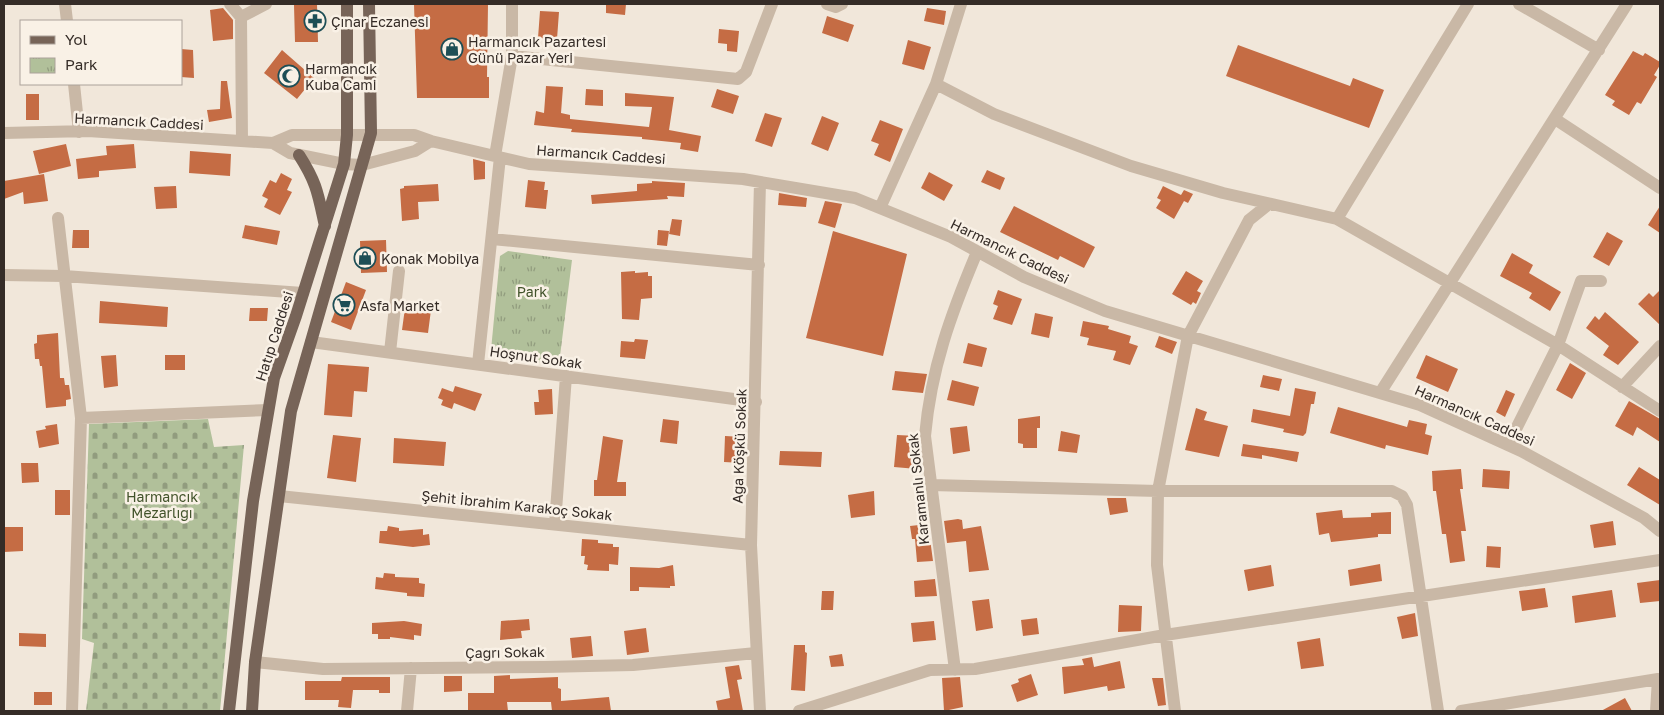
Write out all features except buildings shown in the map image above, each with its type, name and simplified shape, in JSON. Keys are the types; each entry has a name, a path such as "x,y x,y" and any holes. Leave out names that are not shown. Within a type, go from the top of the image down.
{"main road":[{"name":"Hatıp Caddesi","path":"229,711 253,501 274,378 326,228 344,164 348,135 347,4"},
{"path":"252,711 255,662 291,411 371,133 370,4"},
{"path":"299,155 316,185 326,228"}],"street":[{"path":"64,4 66,20"},
{"path":"230,4 241,17 242,141"},
{"path":"241,17 266,4"},
{"path":"478,364 492,239 498,156 512,56 512,4"},
{"path":"512,56 738,79 746,72 772,4"},
{"path":"827,4 836,7 842,4"},
{"path":"880,208 936,84 961,4"},
{"path":"1337,219 1468,4"},
{"path":"1519,4 1599,50"},
{"path":"1380,393 1627,4"},
{"path":"936,84 994,114 1131,166 1223,193 1337,219 1558,345 1660,412"},
{"path":"74,85 79,132"},
{"path":"1555,119 1660,188"},
{"name":"Harmancık Caddesi","path":"4,133 79,132 273,142 292,135 371,133 414,135 431,141 529,164 760,182 855,198 951,237 1024,277 1104,311 1420,405 1508,445 1644,518 1660,531"},
{"path":"273,142 290,153 344,164 362,165 416,151 431,141"},
{"name":"Ağa Köşkü Sokak","path":"760,182 752,545 760,711"},
{"path":"1175,711 1157,564 1158,491 1188,336 1249,220 1269,204"},
{"path":"58,218 81,418 72,711"},
{"path":"492,239 759,265"},
{"name":"Karamanlı Sokak","path":"956,670 925,436 928,405 947,325 977,252"},
{"path":"390,352 399,271"},
{"path":"4,275 64,276 304,294"},
{"path":"1508,445 1558,345 1581,281 1601,282"},
{"name":"Hoşnut Sokak","path":"311,342 756,402"},
{"path":"1622,387 1660,346"},
{"path":"555,524 566,376"},
{"path":"81,418 268,410"},
{"path":"931,485 1158,491 1392,490 1402,496 1407,505 1438,711"},
{"name":"Şehit İbrahim Karakoç Sokak","path":"279,496 752,545"},
{"path":"799,711 820,708 930,670 975,669 1165,635 1421,598 1660,560"},
{"name":"Çağrı Sokak","path":"255,662 324,668 633,665 756,653"},
{"path":"407,711 411,668"},
{"path":"1461,711 1659,679 1656,711"}],"green space":[{"name":"Park","path":"508,251 572,260 559,364 497,359 491,350 500,256"},
{"name":"Harmancık Mezarlığı","path":"208,419 214,447 244,445 220,711 86,711 94,643 82,639 89,424"}],"place":[{"name":"Çınar Eczanesi","path":"315,21"},
{"name":"Harmancık Pazartesi Günü Pazar Yeri","path":"452,49"},
{"name":"Harmancık Kuba Cami","path":"289,76"},
{"name":"Konak Mobilya","path":"365,258"},
{"name":"Asfa Market","path":"344,305"}]}
